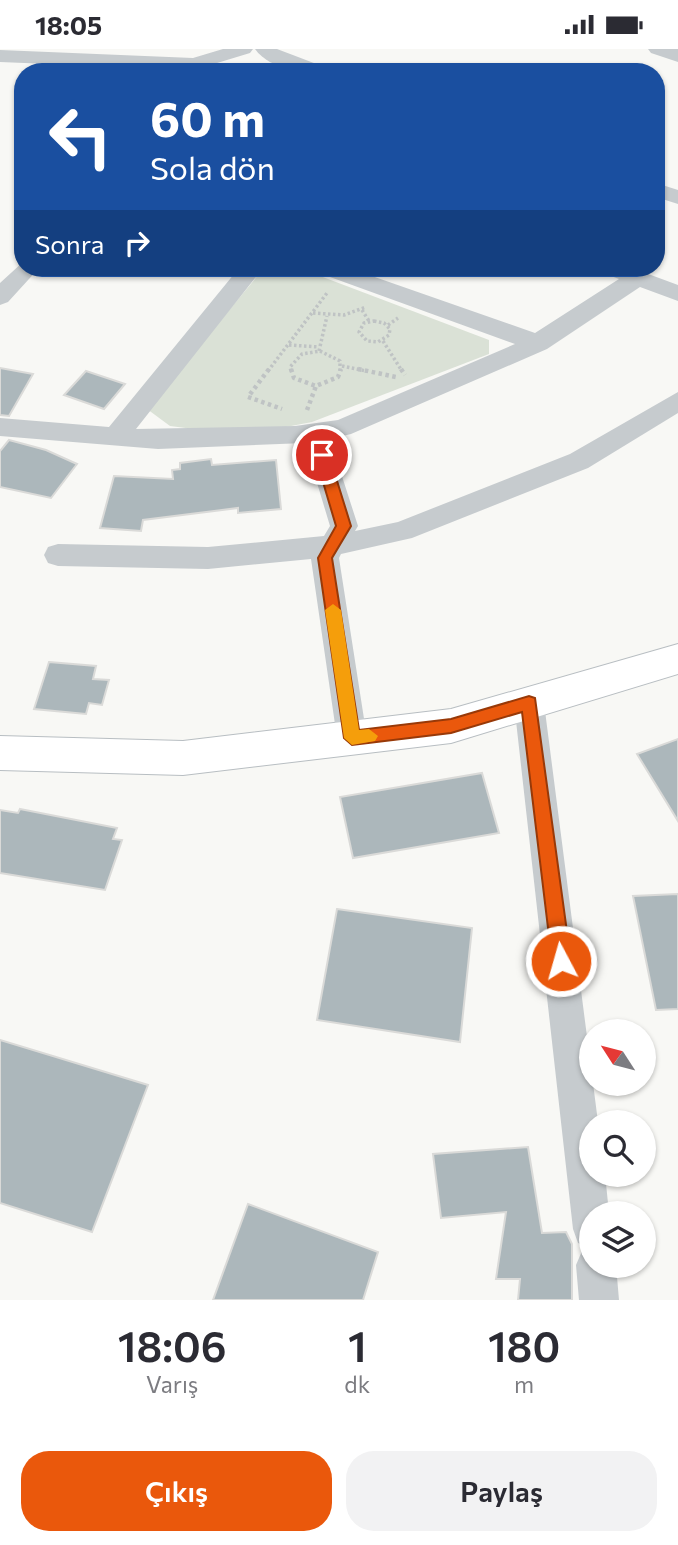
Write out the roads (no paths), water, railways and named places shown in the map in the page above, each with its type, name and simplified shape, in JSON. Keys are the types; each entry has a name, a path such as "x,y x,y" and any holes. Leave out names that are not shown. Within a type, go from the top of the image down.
{"main road":[{"path":"0,753 184,758 451,726 678,659"}],"street":[{"path":"206,63 243,49"},
{"path":"265,49 272,55 295,63"},
{"path":"658,49 678,56"},
{"path":"0,56 115,63"},
{"path":"84,61 88,63"},
{"path":"0,297 19,277"},
{"path":"115,437 244,277"},
{"path":"352,277 538,343"},
{"path":"0,427 158,440 310,424 342,428 538,343 638,278 678,293"},
{"path":"58,555 208,558 332,546 402,531 579,461 678,401"},
{"path":"310,424 344,526 325,558 352,738"},
{"path":"529,703 589,1201"},
{"path":"597,1278 599,1300"}]}
